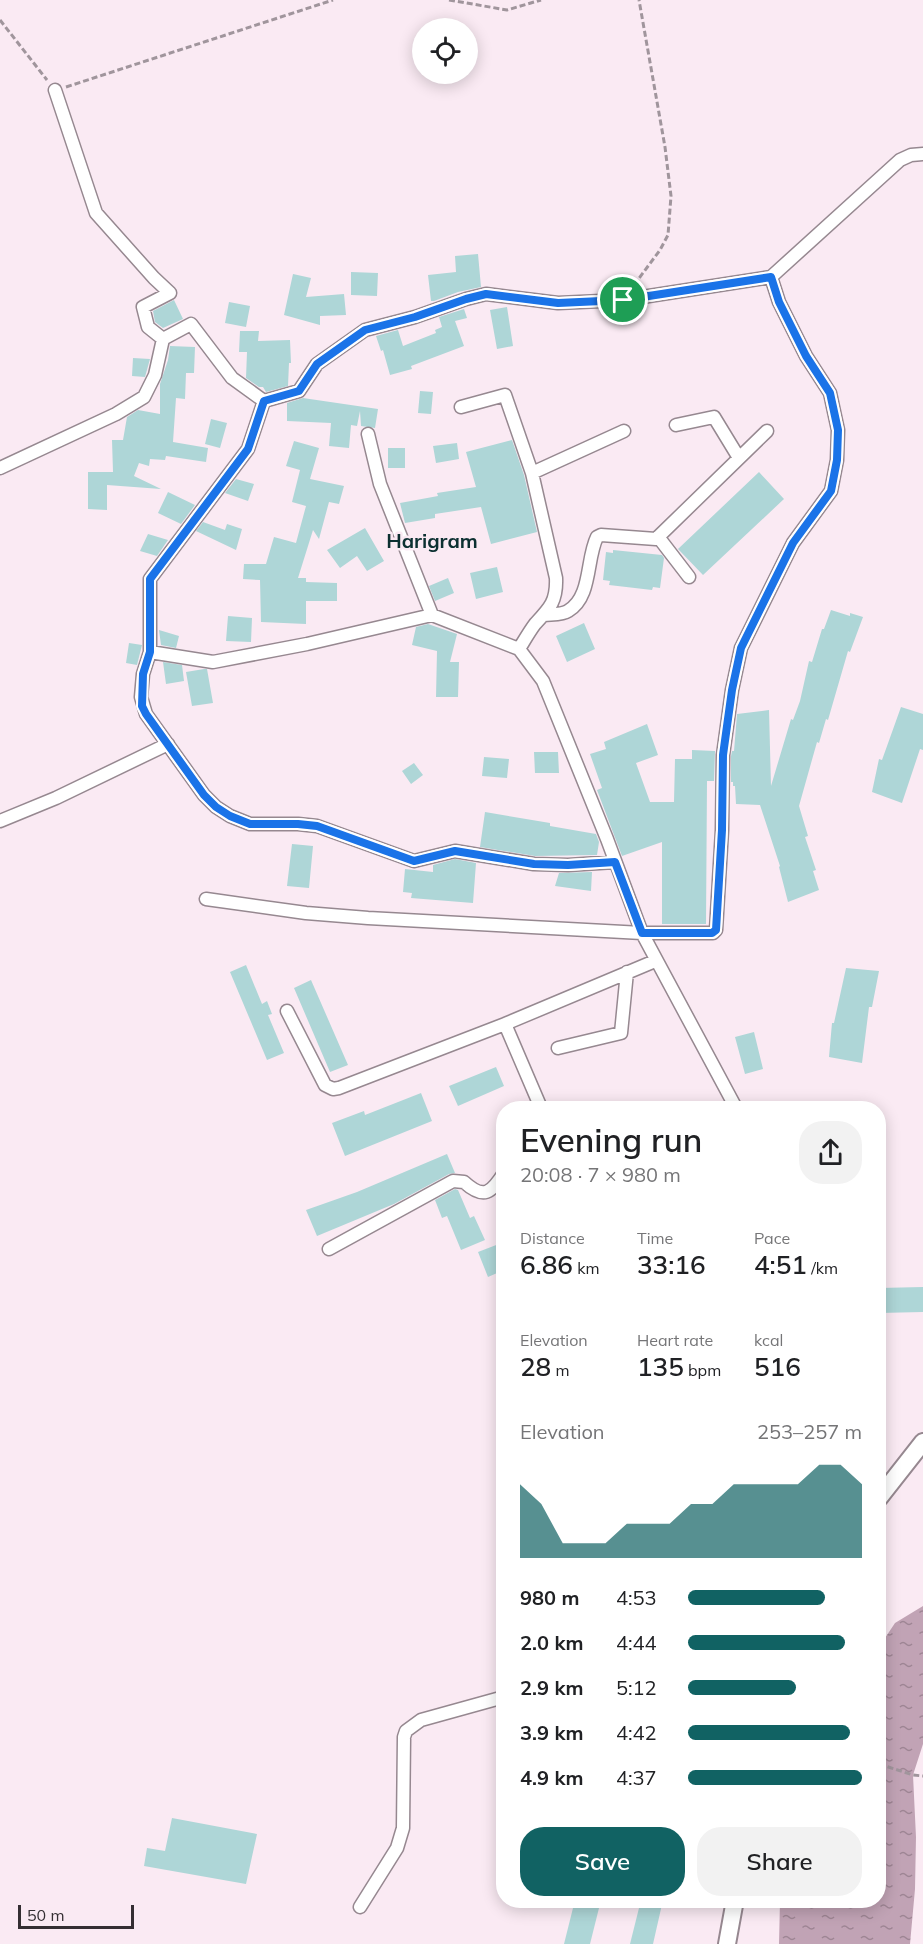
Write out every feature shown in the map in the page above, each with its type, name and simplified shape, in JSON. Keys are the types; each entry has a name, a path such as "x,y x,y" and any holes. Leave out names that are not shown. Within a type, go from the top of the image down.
{"main road":[{"path":"886,1489 923,1442"},
{"path":"727,1944 734,1908"}],"street":[{"path":"55,90 96,213 170,293 143,307 148,327 163,339"},
{"path":"264,401 299,391 317,364 365,330 486,294 558,303 623,300 771,277 900,160 911,155 923,154"},
{"path":"206,899 306,913 368,918 642,933 712,933 716,930 722,830 723,755 732,690 741,648 793,543 831,491 837,460 838,430 830,393 806,356 779,302 771,277"},
{"path":"0,468 116,414 144,397 155,375 163,339 191,324 232,378 264,401"},
{"path":"461,407 502,395 507,396 532,473 556,578 554,601 534,625 519,649"},
{"path":"264,401 248,449 150,579 150,652 143,674 142,706 168,744 216,807 250,824 317,826 414,861 455,851 534,864 568,865 615,862"},
{"path":"676,425 714,417 739,458"},
{"path":"532,473 624,431"},
{"path":"544,615 565,613 578,602 597,537 601,535 651,540 659,538 767,431"},
{"path":"368,434 380,484 432,615"},
{"path":"659,538 689,577"},
{"path":"150,652 213,662 307,644 432,615 519,649 543,681 655,961 732,1101"},
{"path":"0,821 56,798 168,744"},
{"path":"287,1011 325,1085 333,1089 505,1024 655,961"},
{"path":"558,1048 621,1033 627,972"},
{"path":"505,1024 538,1101"},
{"path":"329,1249 453,1181 464,1182 481,1193 488,1192 496,1186"},
{"path":"360,1907 397,1848 403,1828 404,1737 406,1731 420,1720 496,1699"}],"path":[{"path":"0,20 55,90 333,0"},
{"path":"449,0 507,10 541,0"},
{"path":"623,300 660,250 668,235 670,215 671,196 665,147 639,0"},
{"path":"886,1766 923,1776"}],"water":[{"path":"923,1606 923,1744 913,1775 916,1837 915,1889 910,1944 779,1944 780,1908 886,1908 886,1636 895,1623"}],"building":[{"path":"478,254 481,287 431,301 428,275 456,272 455,256"},
{"path":"351,272 378,273 377,296 351,295"},
{"path":"293,274 311,278 306,297 344,294 346,315 320,316 320,325 284,315"},
{"path":"174,300 183,319 163,328 155,322 153,311"},
{"path":"229,302 250,306 246,327 225,323"},
{"path":"507,307 513,346 497,349 490,310"},
{"path":"464,309 467,318 455,321 464,346 411,366 412,369 390,375 383,350 381,351 376,336 398,330 403,346 436,333 435,330 442,327 439,317"},
{"path":"240,331 259,331 258,341 290,340 291,363 289,363 288,386 266,392 263,387 259,387 246,378 247,352 239,352"},
{"path":"170,346 195,347 194,373 186,373 185,399 176,398 173,442 208,448 206,462 166,456 165,460 150,459 149,466 139,463 134,476 161,489 107,485 107,510 88,509 88,472 113,472 112,440 123,440 127,417 138,410 160,414 160,384"},
{"path":"133,358 150,359 145,377 132,376"},
{"path":"420,391 433,392 431,414 418,413"},
{"path":"303,398 378,409 375,428 361,426 360,411 357,426 351,425 349,448 329,446 331,423 287,421 287,403"},
{"path":"211,419 227,423 220,448 205,444"},
{"path":"512,440 524,475 537,532 491,544 481,507 435,514 435,518 405,523 400,503 438,496 437,493 476,487 466,452"},
{"path":"294,441 319,448 310,479 344,486 339,504 329,502 319,539 313,530 298,578 306,578 306,582 337,583 337,601 306,601 306,624 261,622 260,580 243,579 244,564 266,564 274,537 296,543 306,506 292,502 300,470 286,466"},
{"path":"457,443 459,459 436,463 433,446"},
{"path":"388,448 405,448 405,468 388,468"},
{"path":"759,472 784,499 703,575 678,549"},
{"path":"236,479 254,484 248,501 225,493"},
{"path":"168,492 195,505 181,524 158,513"},
{"path":"203,522 225,530 227,524 242,529 236,550 196,531"},
{"path":"365,528 384,561 367,571 357,556 340,568 327,550"},
{"path":"148,534 168,540 157,556 140,551"},
{"path":"613,550 662,555 664,558 660,588 653,587 652,590 609,585 610,581 603,580 606,552 613,553"},
{"path":"497,567 503,592 476,599 470,573"},
{"path":"448,578 454,593 435,601 429,586"},
{"path":"831,610 850,616 850,613 863,617 850,652 848,651 828,720 826,719 819,743 817,742 799,806 808,836 805,837 816,870 813,871 819,890 788,902 780,866 760,805 736,804 735,786 731,782 731,756 734,751 737,714 769,710 771,786 791,719 793,720 800,701 809,661 812,662 822,629 824,629"},
{"path":"228,616 252,618 251,642 226,641"},
{"path":"584,623 595,649 567,662 556,636"},
{"path":"428,624 457,634 450,662 459,662 458,697 436,697 437,651 412,645 416,627"},
{"path":"159,630 179,636 176,648 161,645"},
{"path":"129,643 142,645 137,665 126,663"},
{"path":"163,662 182,665 184,681 166,684"},
{"path":"207,669 213,703 192,706 186,672"},
{"path":"901,707 923,714 923,750 920,749 902,803 872,792 879,759 882,760"},
{"path":"647,724 658,755 636,763 650,802 674,802 675,759 692,759 692,750 715,751 714,781 707,781 706,924 662,924 662,842 622,856 597,790 602,788 590,754 606,749 604,742"},
{"path":"534,752 558,752 559,773 535,773"},
{"path":"484,757 509,759 507,778 482,776"},
{"path":"414,763 423,775 411,784 402,771"},
{"path":"485,812 550,823 550,826 596,834 599,842 597,855 535,856 480,847"},
{"path":"292,844 313,846 309,888 287,886"},
{"path":"455,859 476,863 473,903 411,898 412,893 403,892 405,869 433,872 433,865"},
{"path":"592,872 591,891 555,886 559,873"},
{"path":"246,965 262,1004 267,1001 272,1014 268,1015 284,1053 267,1060 230,972"},
{"path":"846,968 879,971 872,1007 869,1007 862,1063 829,1057 832,1023 834,1023"},
{"path":"311,980 348,1065 330,1072 294,988"},
{"path":"754,1032 763,1069 745,1074 735,1037"},
{"path":"496,1067 504,1086 458,1106 449,1086"},
{"path":"421,1093 432,1121 345,1156 332,1123 364,1111 365,1115"},
{"path":"447,1154 455,1173 449,1174 394,1204 317,1236 306,1210 357,1192"},
{"path":"455,1189 458,1190 470,1218 474,1216 485,1240 461,1250 447,1216 442,1218 435,1200"},
{"path":"496,1245 496,1274 488,1277 478,1252"},
{"path":"923,1287 923,1312 886,1313 886,1288"},
{"path":"172,1818 257,1834 246,1884 144,1866 147,1848 165,1851"},
{"path":"573,1908 599,1908 590,1944 564,1944"},
{"path":"639,1908 661,1908 653,1944 630,1944"}],"district":[{"name":"Harigram","path":"432,540"}],"route":[{"path":"771,277 779,302 806,356 830,393 838,430 837,460 831,491 793,543 741,648 732,690 723,755 722,830 716,930 712,933 642,933 615,862 568,865 534,864 455,851 414,861 317,826 250,824 216,807 204,795 142,706 143,674 150,652 150,579 248,449 264,401 299,391 317,364 365,330 415,317 466,299 486,294 558,303 623,300 771,277"}]}
